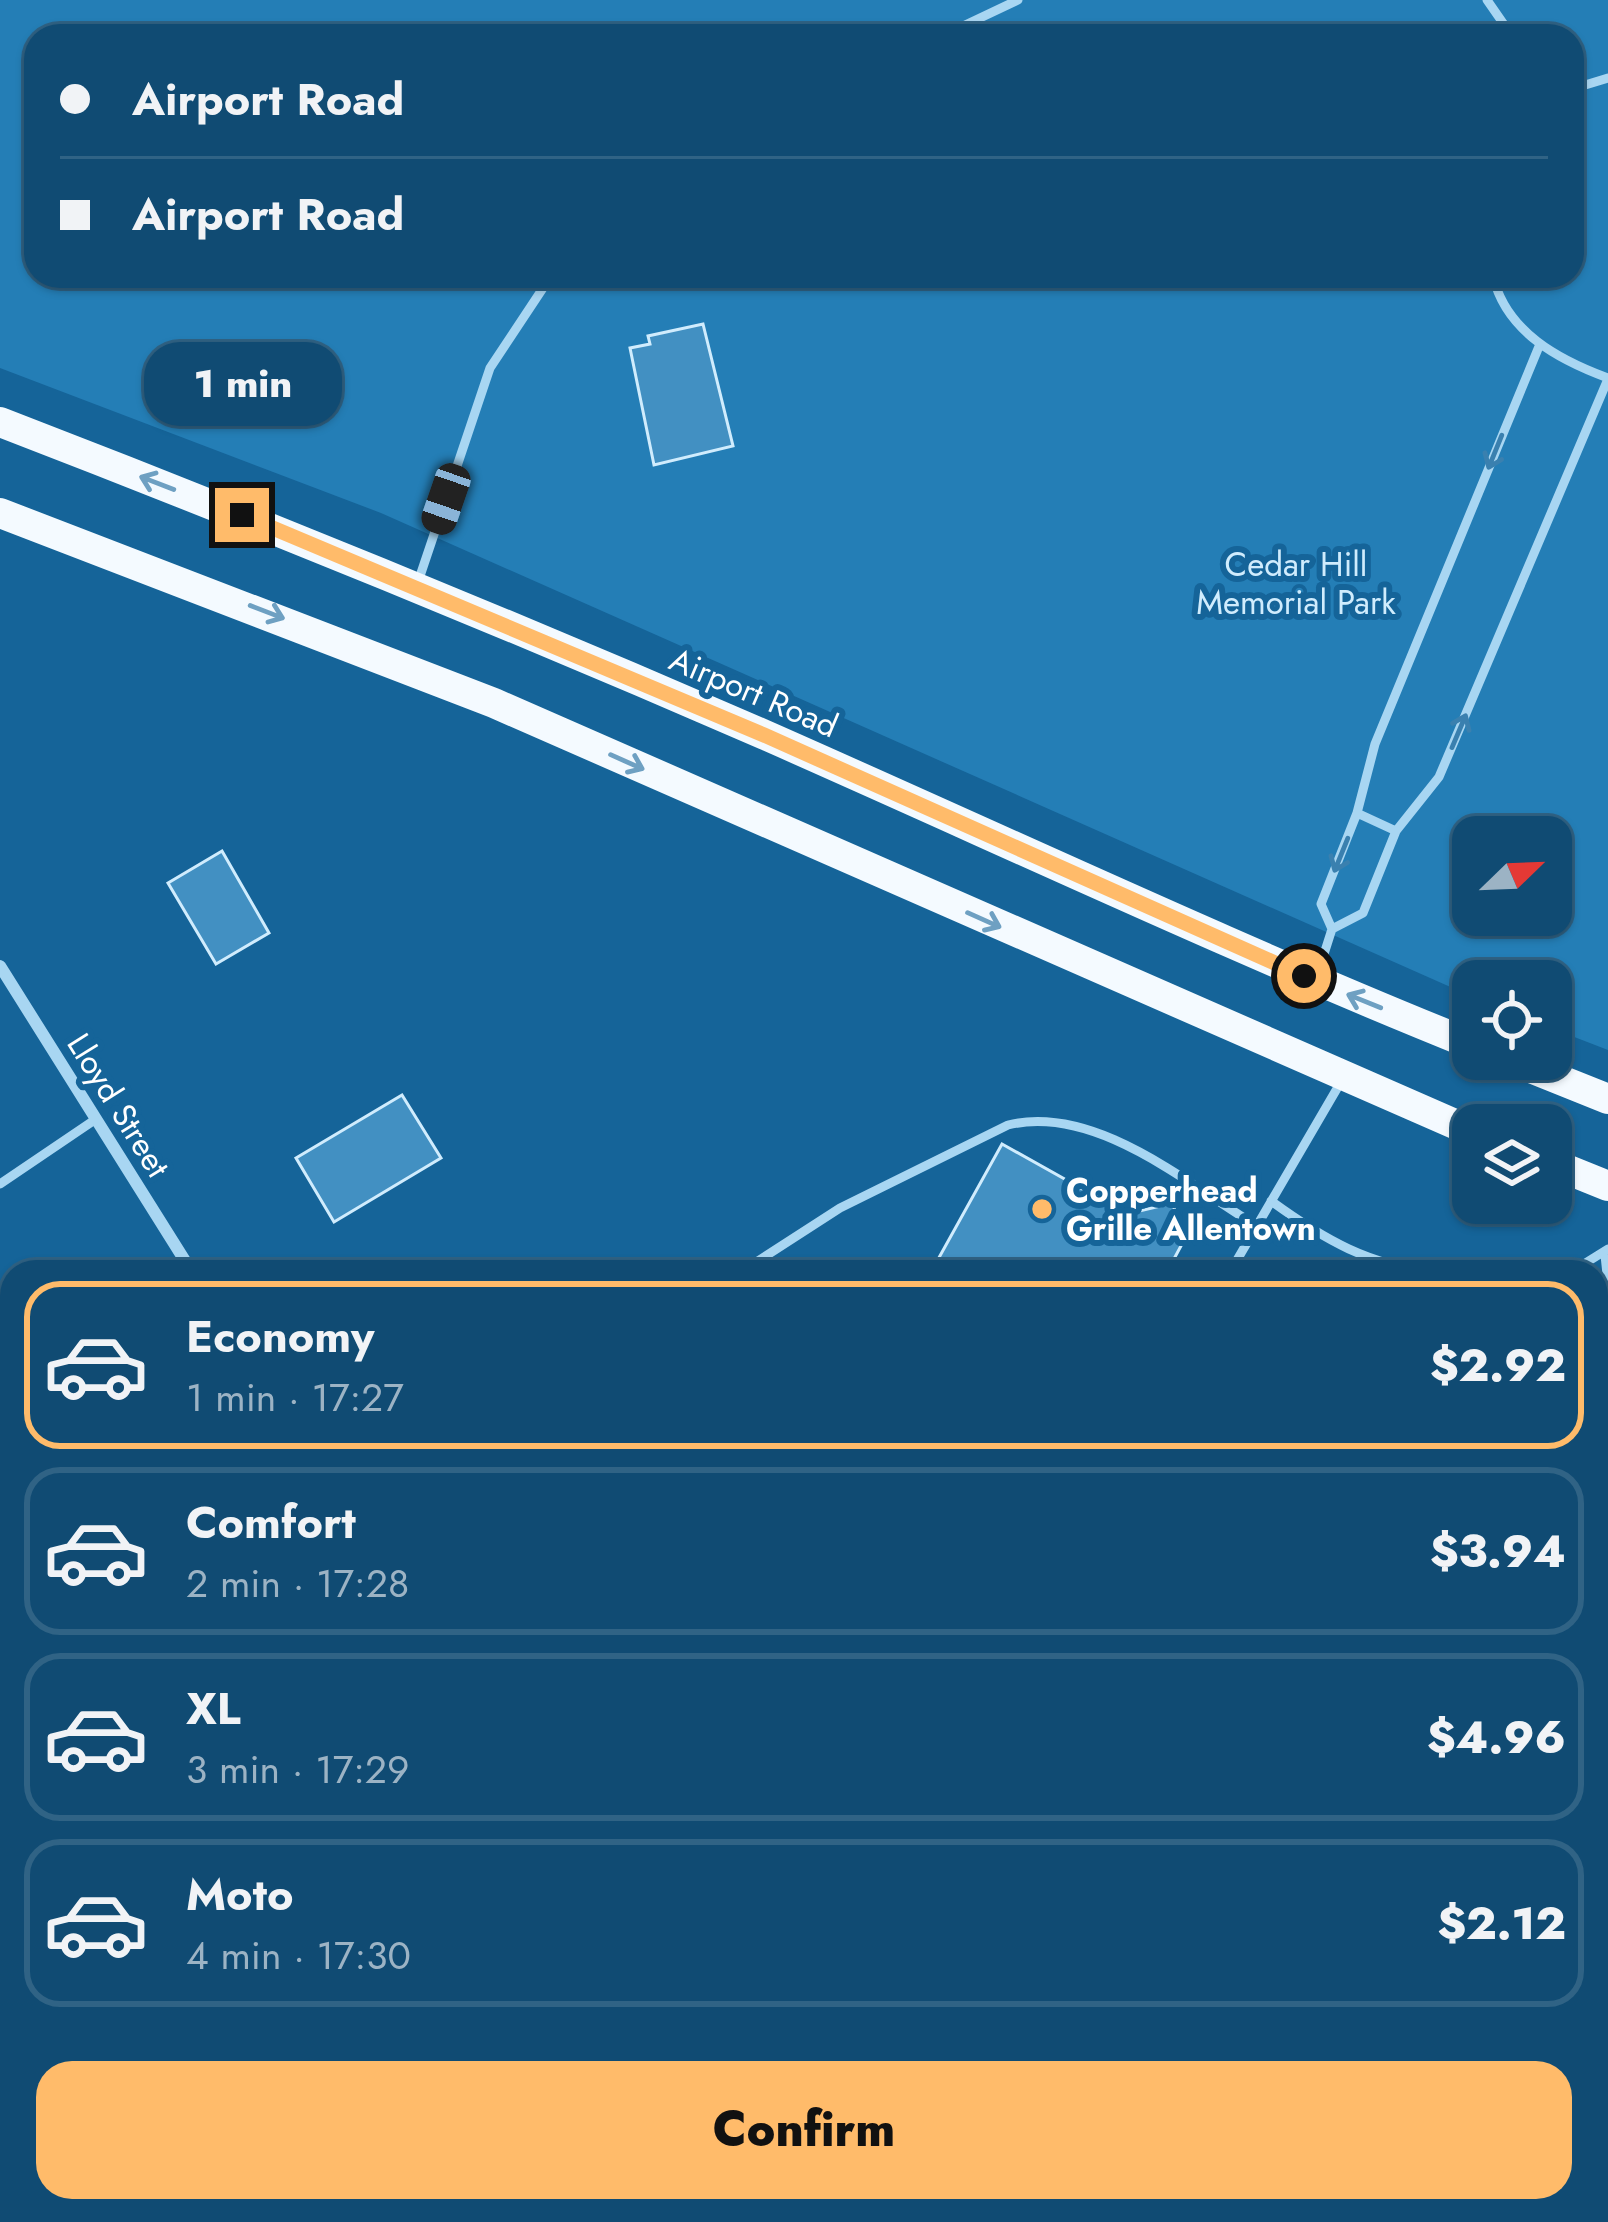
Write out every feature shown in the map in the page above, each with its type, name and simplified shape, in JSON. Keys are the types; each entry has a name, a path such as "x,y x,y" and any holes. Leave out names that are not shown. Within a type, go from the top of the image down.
{"main road":[{"name":"Airport Road","path":"0,422 416,587 764,735 1315,982 1452,1037"},
{"path":"0,513 494,703 1452,1123"},
{"path":"1560,1080 1608,1099"},
{"path":"1572,1171 1608,1186"}],"street":[{"name":"Lloyd Street","path":"0,966 184,1260"}],"lane":[{"path":"967,24 1018,0"},
{"path":"416,587 490,368 543,288"},
{"path":"1332,929 1363,913 1396,831 1439,777 1608,378 1559,360 1522,328 1499,288"},
{"path":"1315,982 1332,929 1321,904 1358,813 1375,744 1540,344"},
{"path":"1358,813 1396,831"},
{"path":"1237,1260 1342,1078"},
{"path":"0,1184 96,1119"},
{"path":"760,1260 840,1208 1008,1125 1032,1119 1110,1137 1257,1226"},
{"path":"1271,1202 1331,1245 1374,1260"}],"green space":[{"name":"Cedar Hill Memorial Park","path":"0,0 1608,0 1608,1050 1572,1036 1572,960 1452,960 1452,988 381,513 0,368"}],"building":[{"path":"703,324 733,446 654,465 630,348 650,344 648,336"},
{"path":"222,851 269,933 216,964 168,883"},
{"path":"402,1095 441,1158 334,1222 296,1158"},
{"name":"Copperhead Grille Allentown","path":"1002,1144 1127,1214 1173,1203 1182,1244 1173,1260 938,1260"}],"place":[{"name":"Copperhead Grille Allentown","path":"1042,1209"}],"route":[{"path":"242,515 764,735 1304,976"}]}
